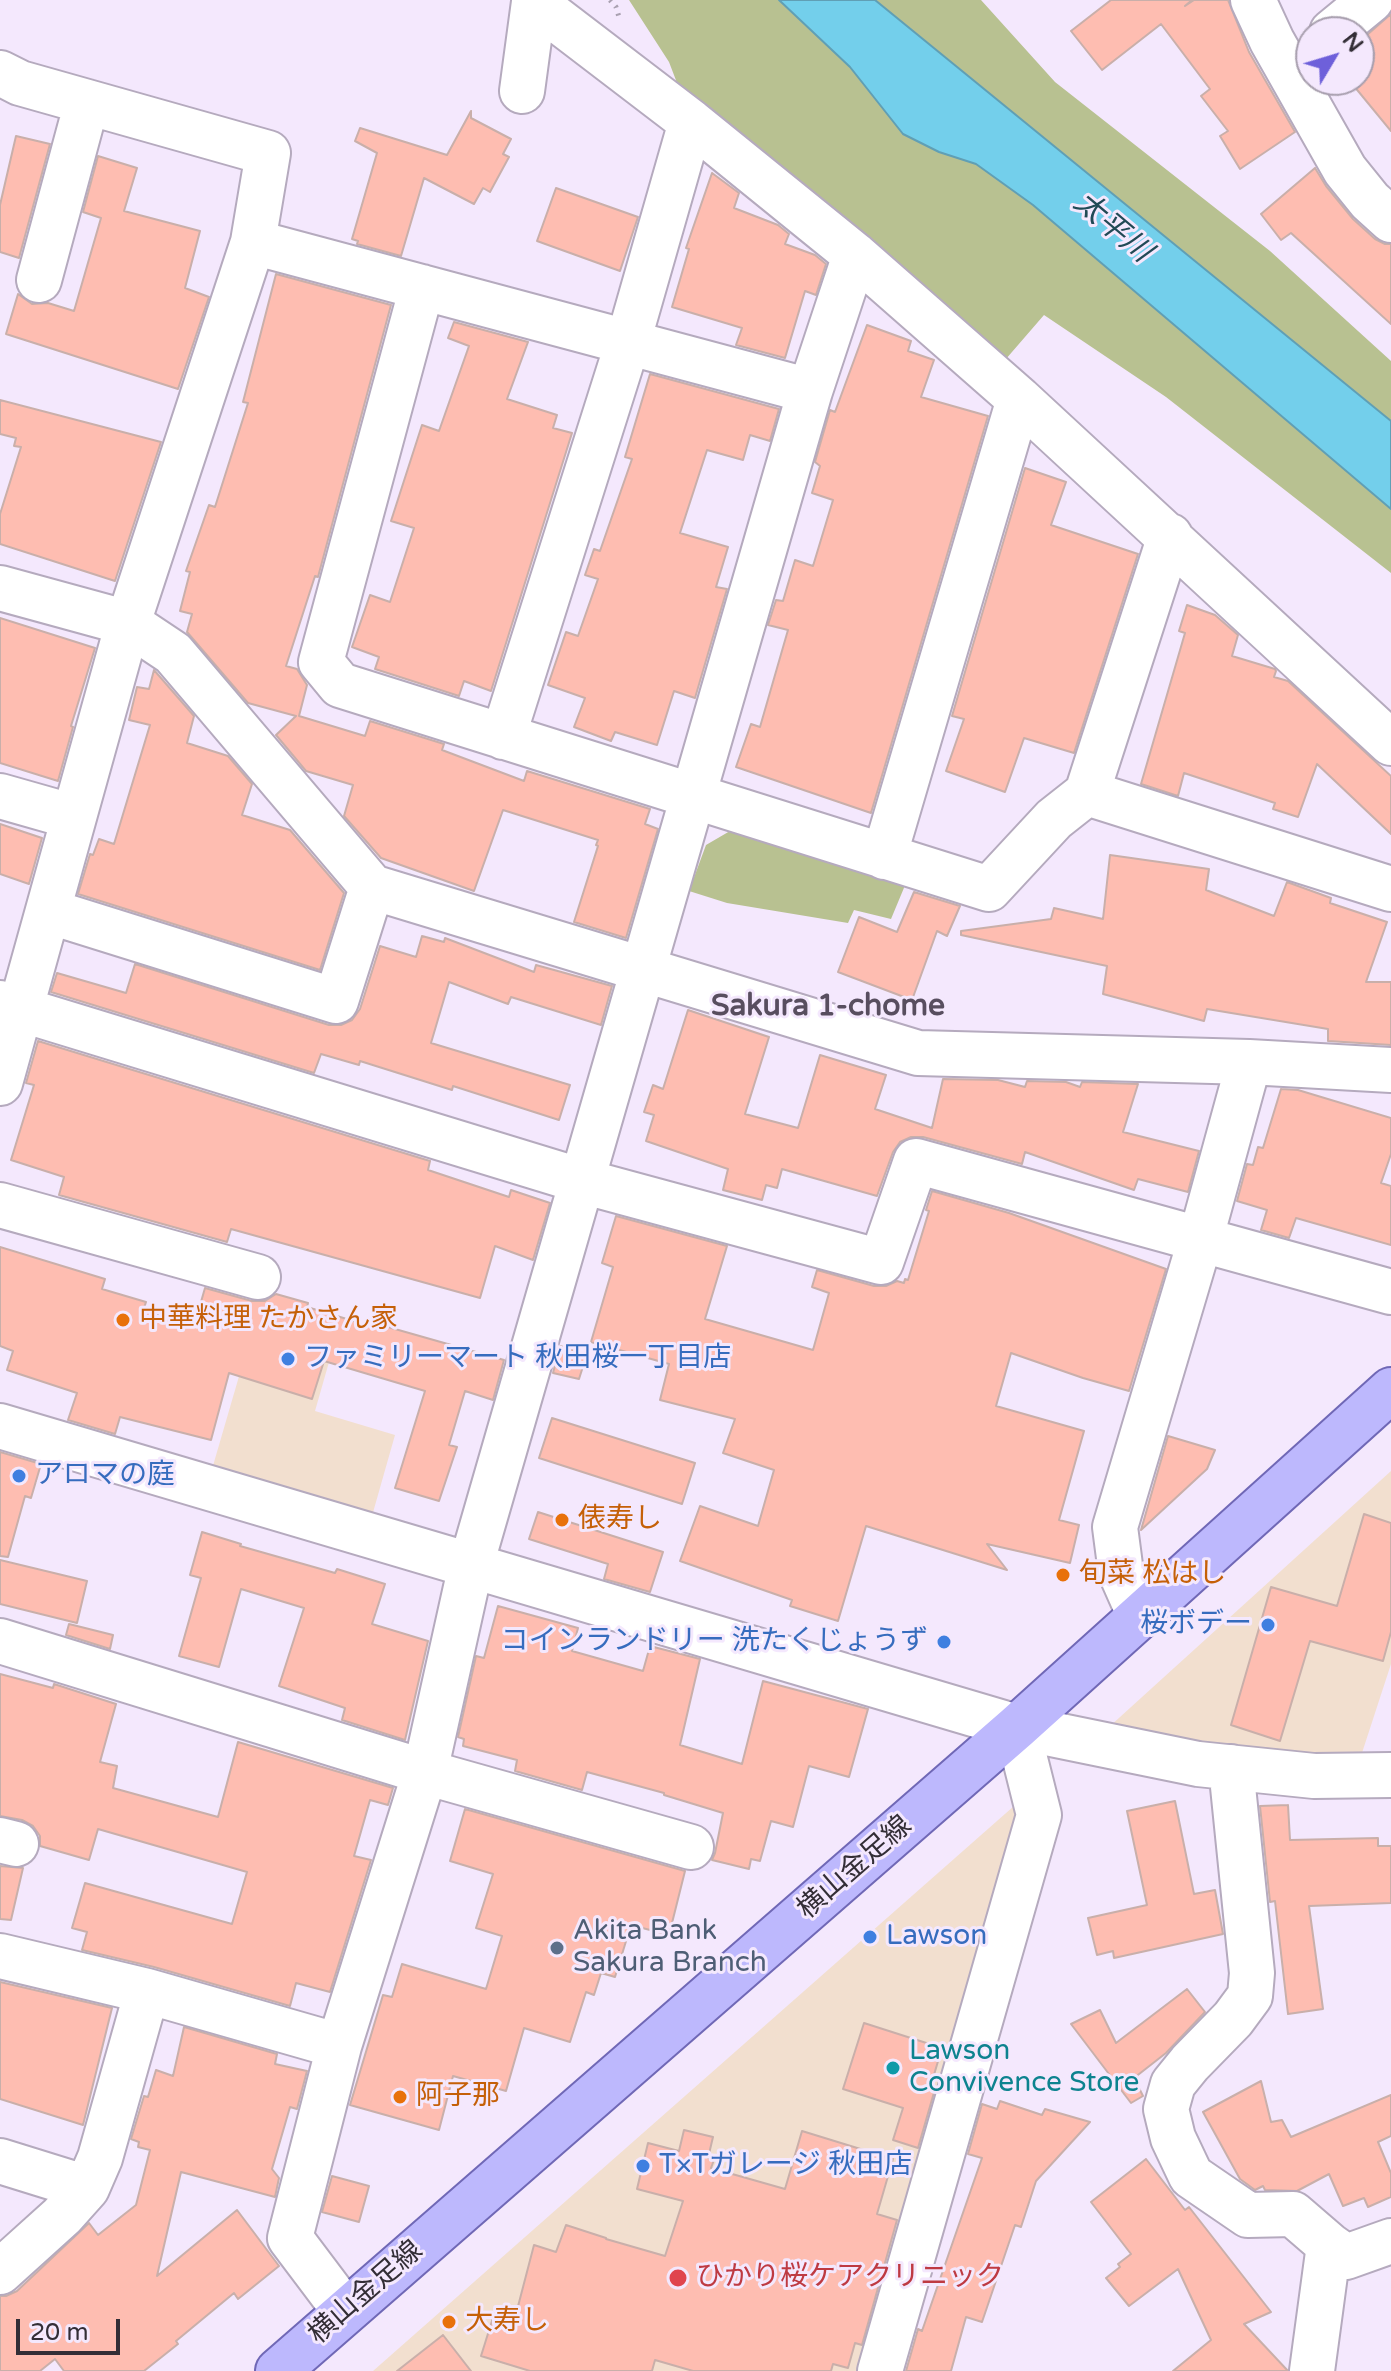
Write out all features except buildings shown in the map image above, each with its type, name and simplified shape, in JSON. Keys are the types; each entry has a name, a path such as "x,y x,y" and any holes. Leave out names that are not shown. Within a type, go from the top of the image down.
{"main road":[{"name":"横山金足線","path":"278,2371 1017,1727 1391,1390"}],"street":[{"path":"1253,0 1272,41 1295,56"},
{"path":"1352,16 1371,0"},
{"path":"522,91 534,2 691,122 855,255 1170,536 1391,743"},
{"path":"0,73 20,83 268,153 253,242 128,623 48,911 10,1006 0,1083"},
{"path":"1314,96 1345,170 1370,201 1391,220"},
{"path":"39,280 87,102"},
{"path":"503,737 628,342 691,122"},
{"path":"253,242 810,391"},
{"path":"345,2311 290,2238 339,2046 425,1772 471,1565 810,391 855,255"},
{"path":"422,287 321,662 340,685 989,889 1054,819 1087,793 1170,536"},
{"path":"884,857 1019,399"},
{"path":"0,588 128,623 173,653 372,887 918,1053 1249,1062 1391,1070"},
{"path":"1087,793 1391,889"},
{"path":"0,796 74,817"},
{"path":"48,911 336,1001 372,887"},
{"path":"10,1006 582,1181 881,1262 916,1161 1391,1292"},
{"path":"1140,1616 1121,1573 1115,1527 1200,1241 1249,1062"},
{"path":"0,1205 258,1277"},
{"path":"0,1426 1017,1727 1198,1764 1314,1776 1391,1775"},
{"path":"0,1641 425,1772 691,1847"},
{"path":"880,2371 1039,1815 1017,1727"},
{"path":"1231,1767 1252,1973 1250,1996 1173,2084 1166,2109 1173,2138 1191,2176 1248,2215 1293,2214 1346,2257 1391,2241"},
{"path":"0,1956 147,1991 339,2046"},
{"path":"0,2272 62,2216 87,2188 100,2158 147,1991"},
{"path":"0,2161 87,2188"},
{"path":"1312,2371 1329,2245"}],"shaded area":[{"path":"258,1311 337,1334 315,1411 395,1435 370,1523 210,1476"},
{"path":"1391,1471 1391,1664 1360,1759 1234,1757 1109,1727"},
{"path":"1014,1806 1023,1817 860,2371 373,2371"}],"green space":[{"path":"629,0 779,0 850,67 903,134 939,152 976,164 1033,205 1391,509 1391,573 1166,397 1044,315 999,367 682,96 669,62"},
{"path":"875,0 981,0 1055,82 1270,251 1391,361 1391,421"},
{"path":"730,831 906,883 891,919 854,910 848,923 727,903 689,891 706,845"}],"water":[{"name":"太平川","path":"779,0 875,0 1391,421 1391,509 1033,205 976,164 939,152 903,134 850,67"}],"place":[{"name":"中華料理 たかさん家","path":"123,1320"},
{"name":"ファミリーマート 秋田桜一丁目店","path":"288,1359"},
{"name":"アロマの庭","path":"19,1476"},
{"name":"俵寿し","path":"562,1520"},
{"name":"旬菜 松はし","path":"1063,1575"},
{"name":"桜ボデー","path":"1268,1625"},
{"name":"コインランドリー 洗たくじょうず","path":"944,1642"},
{"name":"Lawson","path":"870,1937"},
{"name":"Akita Bank Sakura Branch","path":"557,1948"},
{"name":"Lawson Convivence Store","path":"893,2068"},
{"name":"阿子那","path":"400,2097"},
{"name":"T×Tガレージ 秋田店","path":"643,2166"},
{"name":"ひかり桜ケアクリニック","path":"678,2278"},
{"name":"大寿し","path":"449,2322"}],"district":[{"name":"Sakura 1-chome","path":"828,1007"}]}
